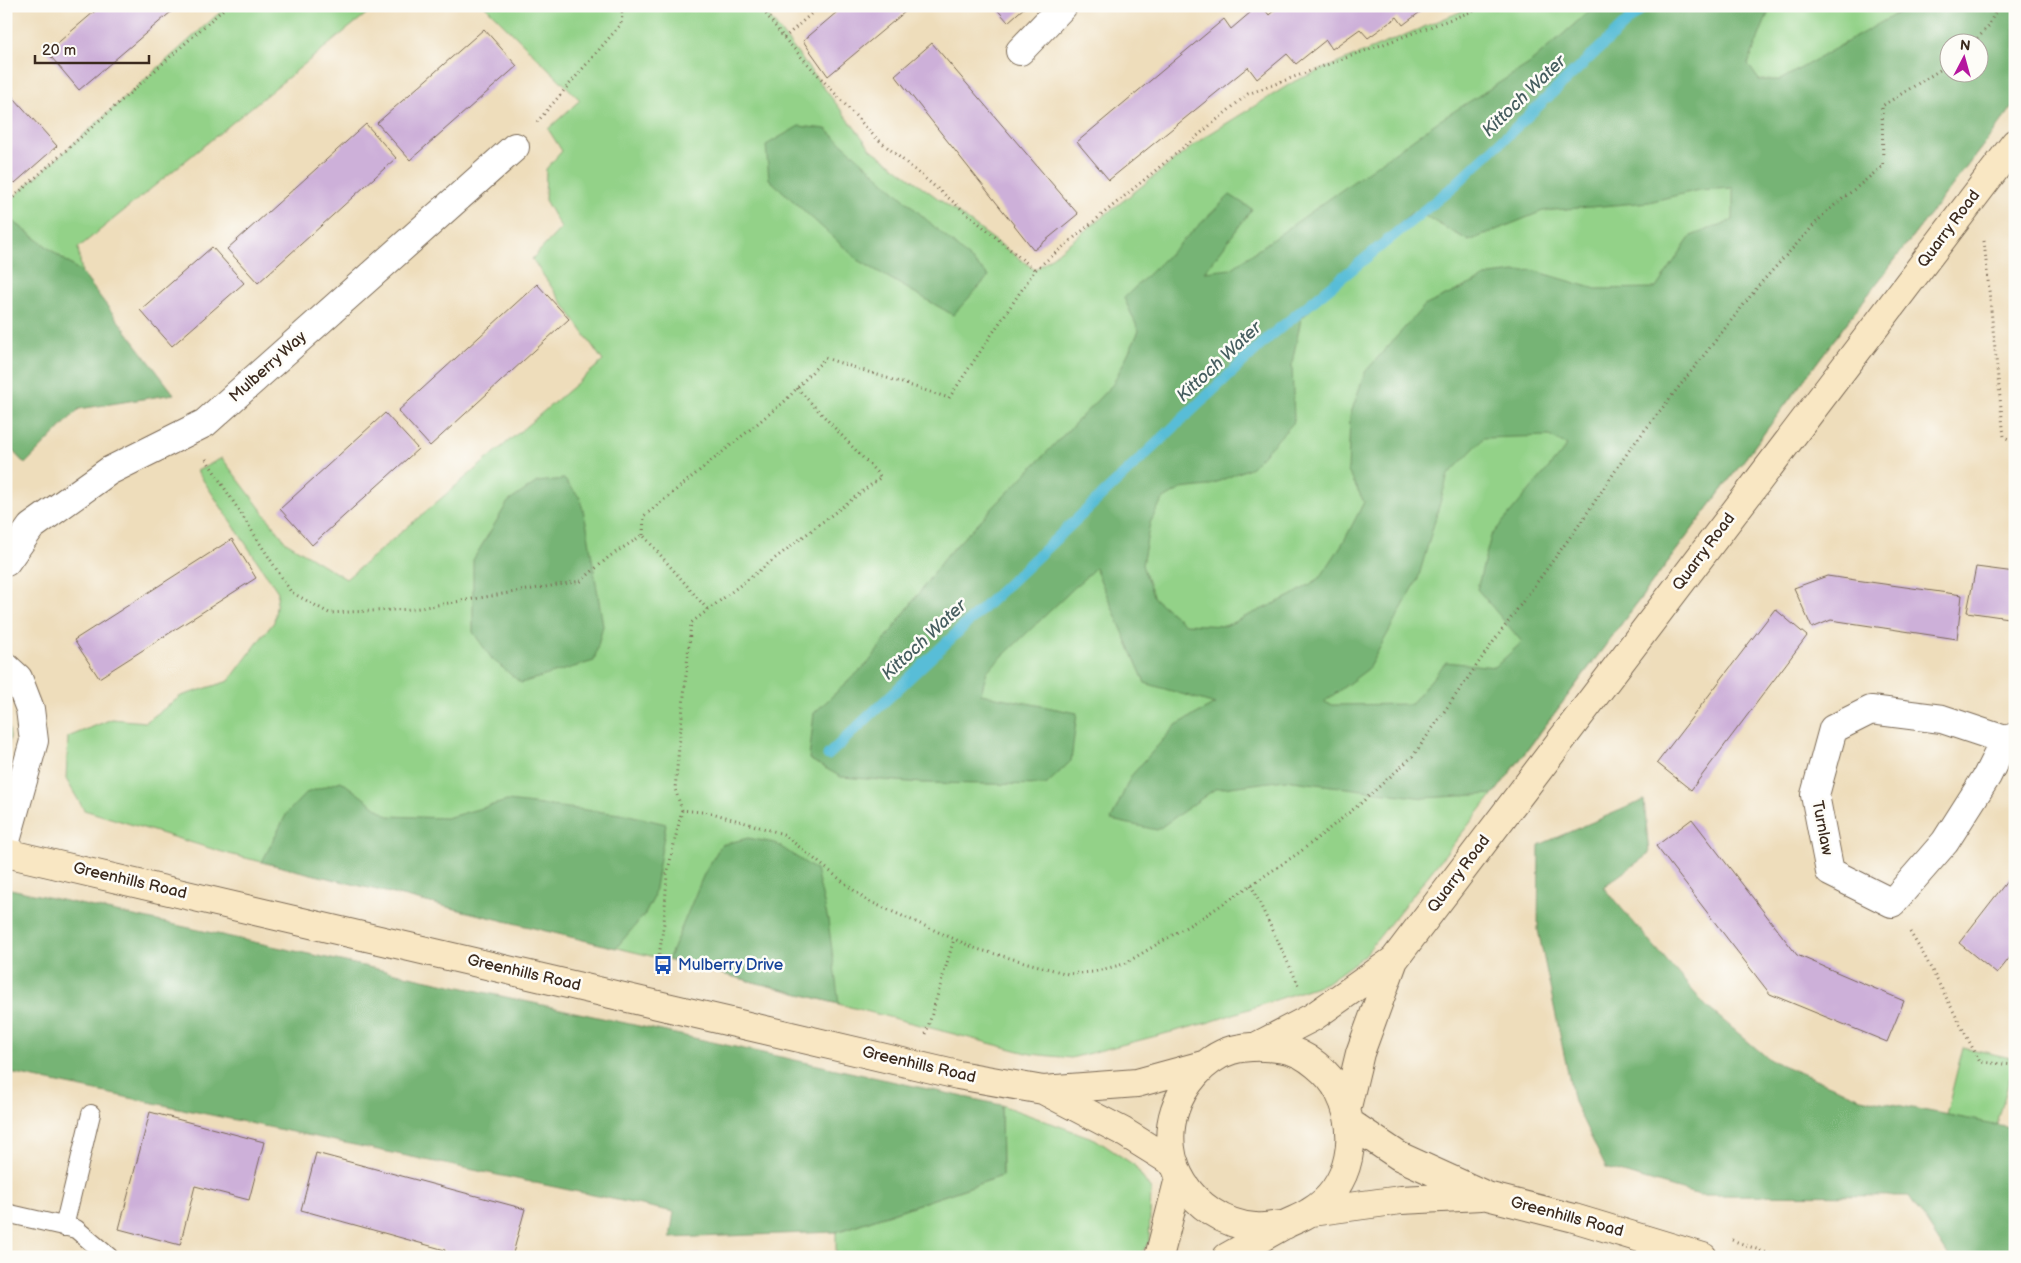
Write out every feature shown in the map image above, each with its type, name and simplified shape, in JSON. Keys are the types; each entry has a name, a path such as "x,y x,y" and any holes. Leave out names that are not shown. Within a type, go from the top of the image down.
{"street":[{"path":"1020,51 1063,6"},
{"name":"Quarry Road","path":"1348,1115 1360,1053 1394,960 2015,143"},
{"name":"Mulberry Way","path":"6,562 31,527 109,471 206,423 515,147"},
{"path":"6,667 18,678 30,709 34,741 6,842"},
{"name":"Turnlaw","path":"1871,710 1942,719 2010,738 1945,842 1892,902 1830,872 1815,795 1833,729 1871,710"},
{"name":"Greenhills Road","path":"6,852 917,1066 1043,1090 1137,1083 1204,1065"},
{"name":"Quarry Road","path":"1259,1045 1313,1017 1394,960"},
{"path":"1227,1257 1311,1212 1333,1193 1346,1167 1352,1138 1348,1115 1335,1083 1314,1063 1288,1050 1259,1045 1231,1050 1204,1065 1183,1088 1171,1117 1170,1148 1177,1171 1198,1203 1224,1220 1254,1227 1285,1225"},
{"name":"Greenhills Road","path":"1043,1090 1122,1131 1177,1171"},
{"name":"Greenhills Road","path":"1348,1115 1399,1156 1487,1196 1574,1218 1703,1257"},
{"path":"1159,1257 1177,1171"},
{"name":"Greenhills Road","path":"1311,1212 1400,1200 1487,1196"}],"lane":[{"path":"64,1227 91,1114"},
{"path":"6,1213 76,1230 110,1257"}],"path":[{"path":"6,204 227,6"},
{"path":"515,147 621,24 623,6"},
{"path":"760,6 784,38 874,136 1035,270"},
{"path":"784,38 820,6"},
{"path":"1469,6 1473,11"},
{"path":"708,610 643,535 644,516 785,401 825,358 949,398 1035,270 1248,94 1473,11 1481,6"},
{"path":"1984,32 1988,28 1998,6"},
{"path":"682,810 712,813 783,834 866,900 977,949 1068,974 1093,972 1124,964 1208,914 1300,852 1360,804 1413,756 1579,525 1630,449 1760,284 1825,213 1883,166 1882,106 1938,71"},
{"path":"1979,191 2004,437 2015,442"},
{"path":"652,1003 664,923 667,874 682,810 675,789 691,623 882,477 797,388"},
{"path":"189,432 291,592 330,614 413,610 581,581 610,556 643,535"},
{"path":"1251,885 1313,1017"},
{"path":"1892,902 1925,957 1980,1062 2015,1065"},
{"path":"917,1066 955,939"},
{"path":"1725,1238 1778,1257"}],"green space":[{"path":"227,6 376,6 78,248 82,273 6,216 6,204"},
{"path":"485,6 761,6 871,149 1035,270 1203,138 1295,81 1474,6 2015,6 2015,104 1860,305 1513,769 1364,956 1326,983 1210,1022 1071,1058 1031,1054 696,967 229,854 84,810 66,779 68,737 112,719 146,722 181,696 229,681 274,622 278,592 197,471 222,458 286,542 346,579 603,361 532,259 561,228 545,200 546,169 562,151 548,129 580,100"},
{"path":"1595,6 1771,6 1748,64 1759,80 1780,80 1910,6 2015,6 2015,104 1860,305 1494,794 1424,798 1285,780 1215,789 1157,830 1111,820 1131,776 1176,725 1215,704 1145,683 1095,568 987,671 981,694 1077,713 1071,761 1046,785 922,783 841,777 809,759 814,713 869,662 945,557 1113,384 1139,331 1124,298 1230,195 1252,209 1205,272 1231,269 1437,122 1529,64","holes":["1733,188 1733,220 1691,236 1656,288 1596,289 1532,270 1490,275 1424,306 1365,372 1350,416 1348,471 1364,502 1344,541 1320,578 1291,596 1225,626 1185,624 1154,598 1142,565 1150,523 1162,500 1181,489 1208,486 1252,467 1294,422 1292,363 1301,319 1414,210 1469,241 1543,211 1649,202 1699,190","1549,436 1567,446 1491,536 1477,589 1522,642 1495,667 1446,662 1411,704 1332,705 1324,702 1368,669 1418,579 1448,475 1484,438"]},
{"path":"799,126 826,129 989,276 953,315 858,260 769,179 766,145"},
{"path":"6,216 82,273 174,394 79,409 25,464 6,444"},
{"path":"564,479 580,498 587,527 603,626 594,661 521,683 492,659 473,632 473,560 508,502 537,482"},
{"path":"6,710 10,737 6,756"},
{"path":"341,781 388,816 446,818 507,801 629,815 666,824 653,899 645,914 616,948 262,862 287,813 306,793"},
{"path":"1644,800 1649,854 1603,887 1706,1006 1770,1060 1861,1098 2015,1128 2015,1257 1949,1257 1909,1196 1699,1195 1606,1168 1574,1102 1538,930 1539,845"},
{"path":"748,838 775,843 816,870 828,920 839,1004 668,960 704,874 721,845"},
{"path":"6,888 1001,1105 1002,1176 836,1232 670,1238 674,1212 6,1072"},
{"path":"1963,1047 2015,1059 1997,1125 1946,1115"},
{"path":"1001,1105 1095,1139 1134,1165 1151,1190 1149,1242 1139,1257 836,1257 836,1232 1002,1176"}],"building":[{"path":"101,6 178,6 79,90 47,52"},
{"path":"844,6 912,6 828,76 803,41"},
{"path":"994,6 1026,6 1008,22"},
{"path":"1258,6 1262,6 1269,15 1279,6 1428,6 1403,25 1397,17 1368,38 1360,29 1332,49 1326,40 1296,64 1287,54 1257,79 1248,67 1109,180 1077,142 1224,19 1231,29"},
{"path":"484,29 517,66 410,160 377,123"},
{"path":"932,43 1078,214 1034,250 895,75"},
{"path":"6,89 57,146 15,183 6,173"},
{"path":"366,124 396,158 258,283 227,249"},
{"path":"212,247 244,283 172,346 140,310"},
{"path":"537,284 569,319 430,446 398,411"},
{"path":"385,413 418,449 312,545 280,509"},
{"path":"232,539 256,578 99,678 74,640"},
{"path":"1976,567 2015,572 2015,619 1967,612"},
{"path":"1827,576 1962,595 1957,639 1831,620 1812,628 1794,588"},
{"path":"1775,609 1807,636 1691,790 1657,763"},
{"path":"1692,819 1797,955 1904,1001 1887,1042 1770,994 1656,846"},
{"path":"2015,871 2015,951 1997,974 1959,943"},
{"path":"150,1112 264,1142 249,1200 195,1186 180,1245 119,1229"},
{"path":"316,1153 525,1209 512,1257 443,1257 445,1250 301,1210"},
{"path":"688,1254 747,1255 747,1257 688,1257"}],"waterway":[{"name":"Kittoch Water","path":"828,755 1268,338 1454,186 1644,6"}],"place":[{"name":"Mulberry Drive","path":"663,965"}]}
